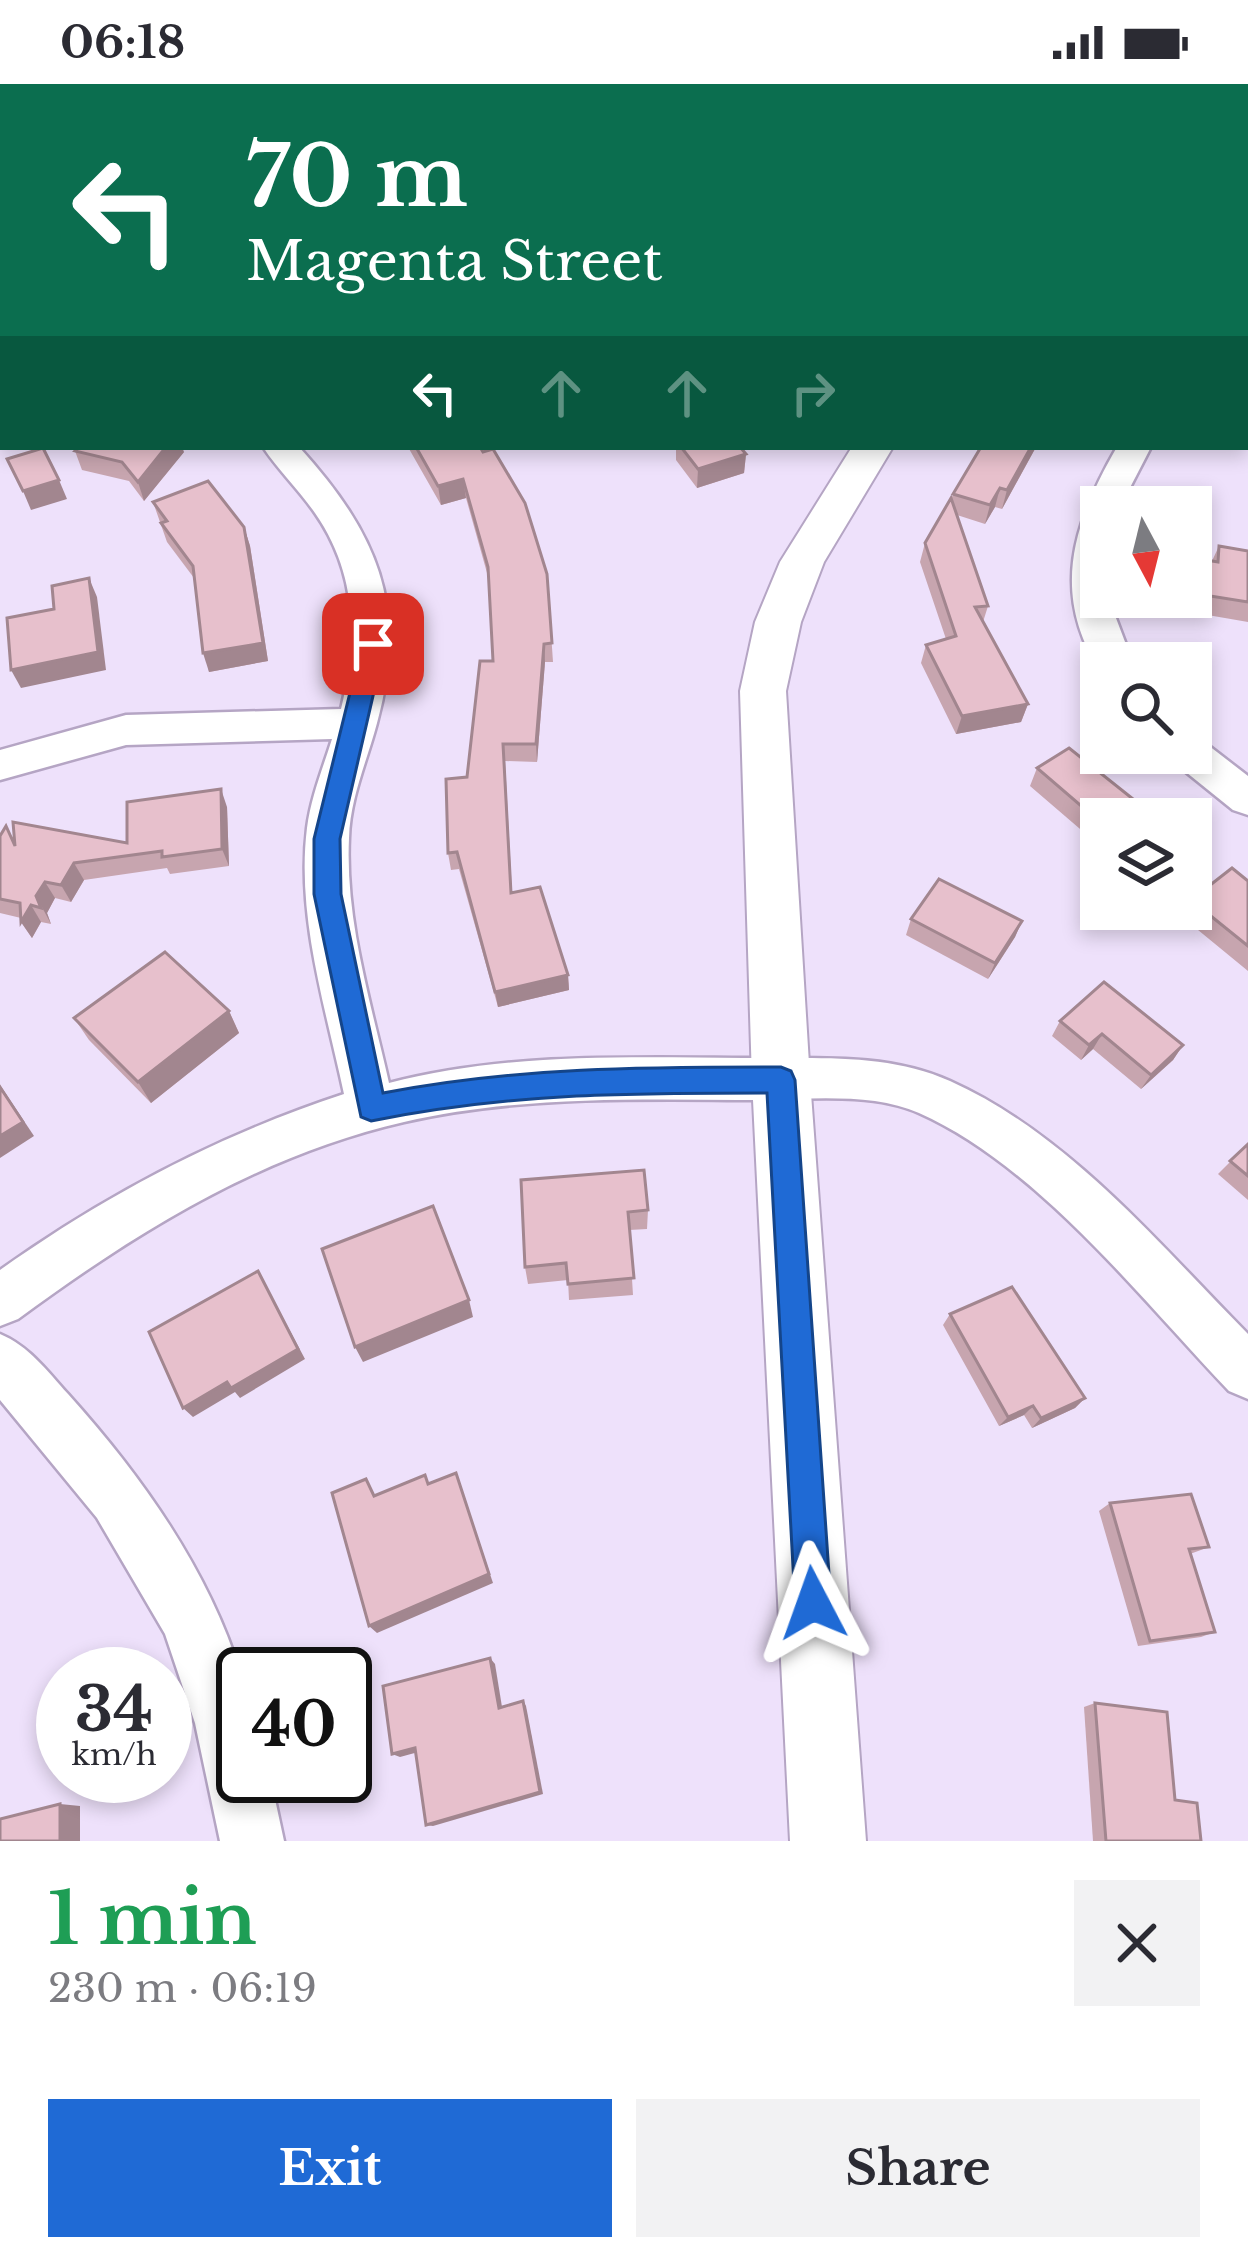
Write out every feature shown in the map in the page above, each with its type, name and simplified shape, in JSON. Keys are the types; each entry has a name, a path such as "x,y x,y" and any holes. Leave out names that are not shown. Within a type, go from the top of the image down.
{"street":[{"path":"283,450 325,494 348,530 364,571 373,644 327,839 328,894 371,1108"},
{"path":"827,1841 781,1080 763,692 768,650 788,586 811,537 871,450"},
{"path":"1105,642 1092,611 1086,552 1103,499 1132,450"},
{"path":"0,765 126,730 253,723 357,724"},
{"path":"1212,771 1248,800"},
{"path":"0,1301 147,1202 219,1163 371,1108 467,1089 567,1080 888,1083 932,1096 981,1122 1108,1232 1248,1372"},
{"path":"0,1361 117,1498 159,1559 203,1652 231,1738 252,1841"}],"building":[{"path":"44,450 59,480 23,491 7,459"},
{"path":"164,450 138,482 122,462 75,451"},
{"path":"418,450 494,450 525,503 547,574 552,643 544,644 536,744 503,744 511,893 540,887 568,975 495,992 457,852 448,853 446,779 467,777 480,661 493,661 488,567 463,479 438,486"},
{"path":"683,450 743,450 746,454 698,469"},
{"path":"979,450 1029,450 1007,490 1000,488 990,505 953,494"},
{"path":"208,481 244,527 263,643 203,653 193,566 161,523 167,521 153,502"},
{"path":"951,498 988,606 975,607 1028,704 962,716 926,645 956,636 925,543"},
{"path":"1219,546 1248,551 1248,602 1212,596 1212,561 1218,562"},
{"path":"89,578 98,652 11,670 7,618 54,609 52,586"},
{"path":"1069,748 1080,757 1080,774 1102,774 1132,798 1080,798 1080,805 1037,768"},
{"path":"221,789 222,849 162,857 162,851 74,863 61,885 45,882 36,896 41,908 31,905 21,922 20,903 0,899 0,836 6,826 15,846 13,822 127,843 127,802"},
{"path":"1232,868 1248,881 1248,946 1212,917 1212,884"},
{"path":"939,879 1022,921 995,963 911,919"},
{"path":"165,952 229,1011 138,1082 74,1018"},
{"path":"1104,982 1183,1045 1151,1075 1102,1034 1089,1045 1060,1021"},
{"path":"0,1087 23,1122 0,1136"},
{"path":"1248,1144 1248,1176 1230,1161"},
{"path":"644,1170 648,1210 628,1212 634,1278 568,1284 566,1263 525,1267 521,1180"},
{"path":"433,1206 469,1300 355,1347 322,1249"},
{"path":"258,1271 298,1349 231,1388 227,1382 183,1408 149,1332"},
{"path":"1012,1287 1085,1398 1041,1418 1033,1406 1008,1417 950,1314"},
{"path":"456,1473 489,1574 369,1626 332,1493 366,1479 374,1496 425,1475 428,1484"},
{"path":"1191,1494 1209,1547 1189,1549 1215,1632 1150,1641 1110,1503"},
{"path":"490,1658 499,1708 523,1701 540,1792 426,1825 415,1748 392,1754 383,1686"},
{"path":"1095,1703 1167,1712 1175,1800 1197,1803 1201,1841 1106,1841"},
{"path":"60,1804 60,1841 0,1841 0,1819"}],"route":[{"path":"373,644 364,700 336,786 327,839 328,894 371,1108 467,1089 567,1080 781,1080 813,1603"}]}
